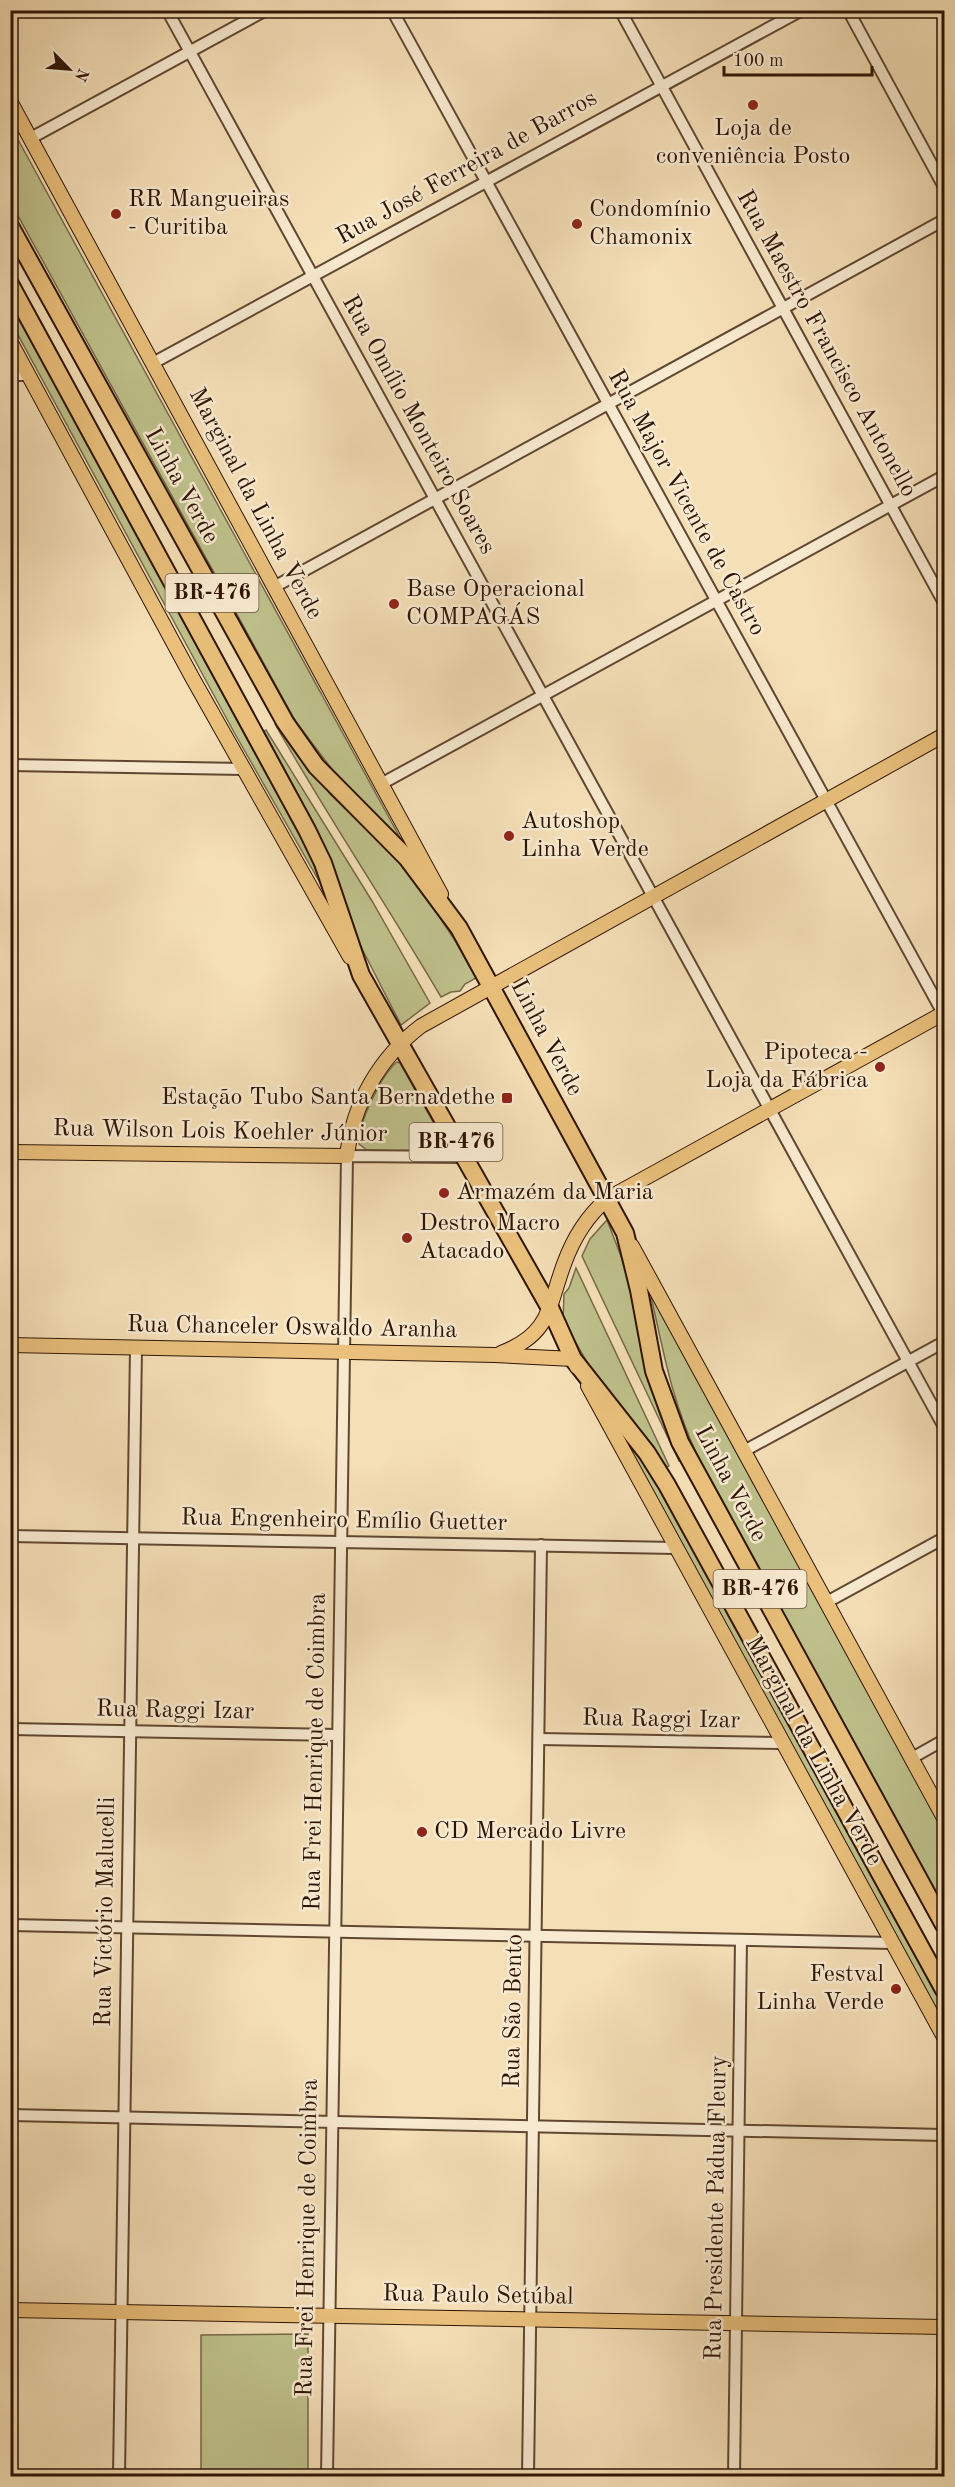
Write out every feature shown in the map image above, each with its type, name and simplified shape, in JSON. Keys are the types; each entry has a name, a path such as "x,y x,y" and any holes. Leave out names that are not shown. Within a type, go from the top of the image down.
{"highway":[{"name":"Linha Verde","path":"10,226 256,674 285,722 316,766 407,858 459,928 625,1233 656,1380 680,1442 945,1925"},
{"name":"BR-476","path":"10,284 307,830 323,863 362,975 551,1310 573,1359 647,1453 667,1485 945,1990"}],"main road":[{"name":"Marginal da Linha Verde","path":"10,101 459,928"},
{"path":"10,341 243,769 362,975"},
{"name":"Rua Frei Henrique de Coimbra","path":"347,1156 351,1130 361,1102 378,1069 400,1043 432,1019 945,735"},
{"path":"495,1355 519,1345 531,1336 551,1310 556,1288 572,1244 588,1218 607,1199 944,1014"},
{"name":"Rua Wilson Lois Koehler Júnior","path":"10,1152 347,1156"},
{"path":"625,1233 945,1818"},
{"name":"Rua Chanceler Oswaldo Aranha","path":"10,1344 495,1355 573,1359"},
{"name":"Marginal da Linha Verde","path":"573,1359 945,2037"},
{"name":"Rua Paulo Setúbal","path":"10,2310 944,2327"}],"street":[{"name":"Rua Omílio Monteiro Soares","path":"167,10 945,1427"},
{"path":"31,138 266,10"},
{"name":"Rua Major Vicente de Castro","path":"392,10 944,1014"},
{"name":"Rua Maestro Francisco Antonello","path":"620,10 945,603"},
{"name":"Rua José Ferreira de Barros","path":"153,363 802,10"},
{"path":"848,10 945,187"},
{"path":"274,587 945,220"},
{"path":"10,375 28,375"},
{"path":"381,784 945,476"},
{"path":"10,765 243,769"},
{"name":"Rua Wilson Lois Koehler Júnior","path":"347,1156 465,1158"},
{"name":"Rua Frei Henrique de Coimbra","path":"327,2476 347,1156"},
{"path":"744,1451 945,1342"},
{"name":"Rua Victório Malucelli","path":"119,2476 136,1348"},
{"name":"Rua Engenheiro Emílio Guetter","path":"10,1536 676,1548"},
{"path":"827,1602 945,1538"},
{"name":"Rua São Bento","path":"528,2476 541,1545"},
{"name":"Rua Raggi Izar","path":"10,1729 338,1735"},
{"name":"Rua Raggi Izar","path":"538,1739 783,1743"},
{"path":"912,1758 945,1740"},
{"path":"10,1925 893,1943"},
{"name":"Rua Presidente Pádua Fleury","path":"734,2476 741,1940"},
{"path":"10,2115 945,2135"},
{"path":"942,2476 945,2286"}],"green space":[{"path":"10,125 404,845 347,789 296,722 11,203"},
{"path":"10,302 300,831 323,888 235,734 11,322"},
{"path":"277,723 330,794 391,853 419,886 454,939 476,978 465,984 460,991 441,997 295,759 275,724"},
{"path":"266,730 372,901 430,1003 401,1025 356,937 330,859 317,830 264,731"},
{"path":"397,1062 400,1063 446,1145 445,1150 440,1152 367,1150 359,1144 362,1125 372,1100 384,1077"},
{"path":"607,1220 624,1264 682,1459 679,1461 582,1256 590,1239"},
{"path":"576,1268 669,1466 667,1467 587,1362 563,1320 564,1294 569,1288"},
{"path":"650,1292 944,1829 944,1910 698,1457 675,1395"},
{"path":"612,1421 642,1458 658,1485 944,2007 944,2028"},
{"path":"308,2334 308,2476 201,2476 201,2335"}],"place":[{"name":"Loja de conveniência Posto","path":"753,105"},
{"name":"RR Mangueiras - Curitiba","path":"116,214"},
{"name":"Condomínio Chamonix","path":"577,224"},
{"name":"Base Operacional COMPAGÁS","path":"394,604"},
{"name":"Autoshop Linha Verde","path":"509,836"},
{"name":"Pipoteca - Loja da Fábrica","path":"880,1067"},
{"name":"Estação Tubo Santa Bernadethe","path":"507,1098"},
{"name":"Armazém da Maria","path":"444,1193"},
{"name":"Destro Macro Atacado","path":"407,1238"},
{"name":"CD Mercado Livre","path":"422,1832"},
{"name":"Festval Linha Verde","path":"896,1989"}]}
